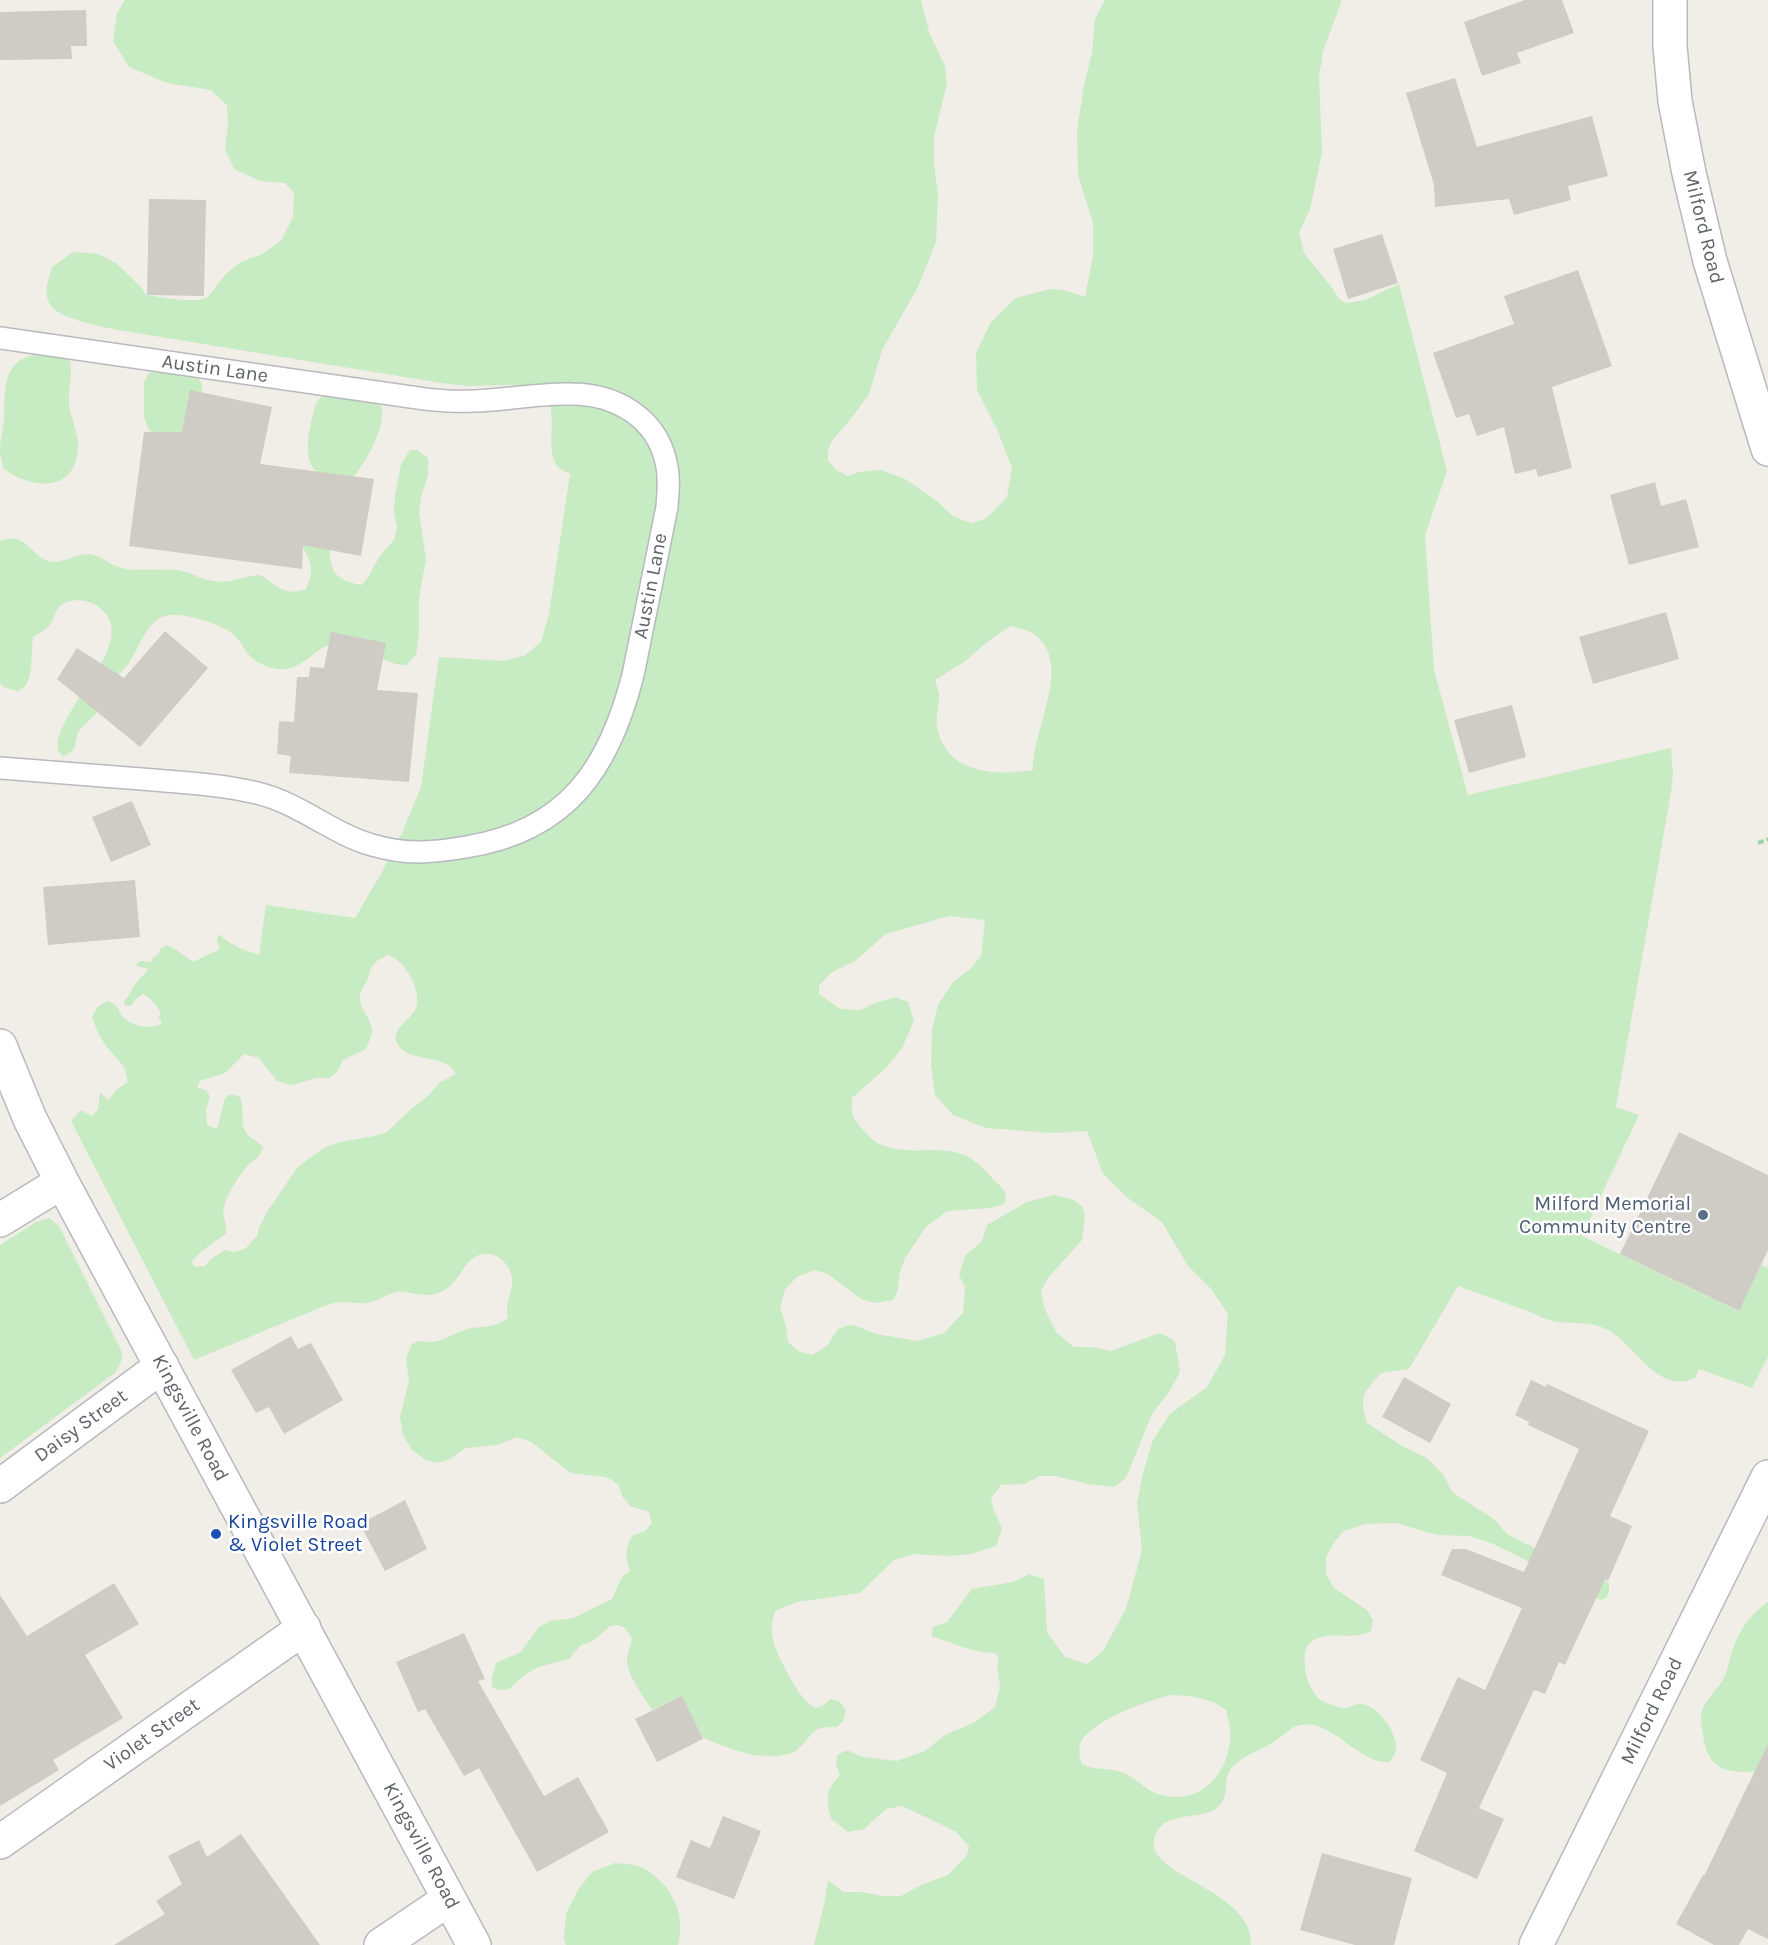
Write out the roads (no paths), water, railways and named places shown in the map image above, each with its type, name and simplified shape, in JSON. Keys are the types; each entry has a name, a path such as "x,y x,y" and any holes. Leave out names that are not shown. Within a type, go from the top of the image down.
{"street":[{"name":"Milford Road","path":"1670,0 1670,46 1675,101 1689,172 1710,261 1768,449"},
{"name":"Kingsville Road","path":"0,1046 30,1119 62,1182 474,1945"},
{"path":"0,1220 62,1182"},
{"name":"Daisy Street","path":"0,1486 162,1366"},
{"name":"Milford Road","path":"1536,1945 1768,1477"},
{"name":"Violet Street","path":"0,1842 304,1628"},
{"path":"381,1945 449,1899"}],"lane":[{"name":"Austin Lane","path":"0,338 425,399 476,401 570,394 586,395 622,405 637,413 651,427 667,462 669,483 633,675 614,731 588,779 568,803 544,820 510,837 471,847 417,854 372,845 352,838 296,807 276,798 256,793 189,783 0,768"}],"place":[{"name":"Milford Memorial Community Centre","path":"1703,1215"},
{"name":"Kingsville Road & Violet Street","path":"216,1534"}]}
